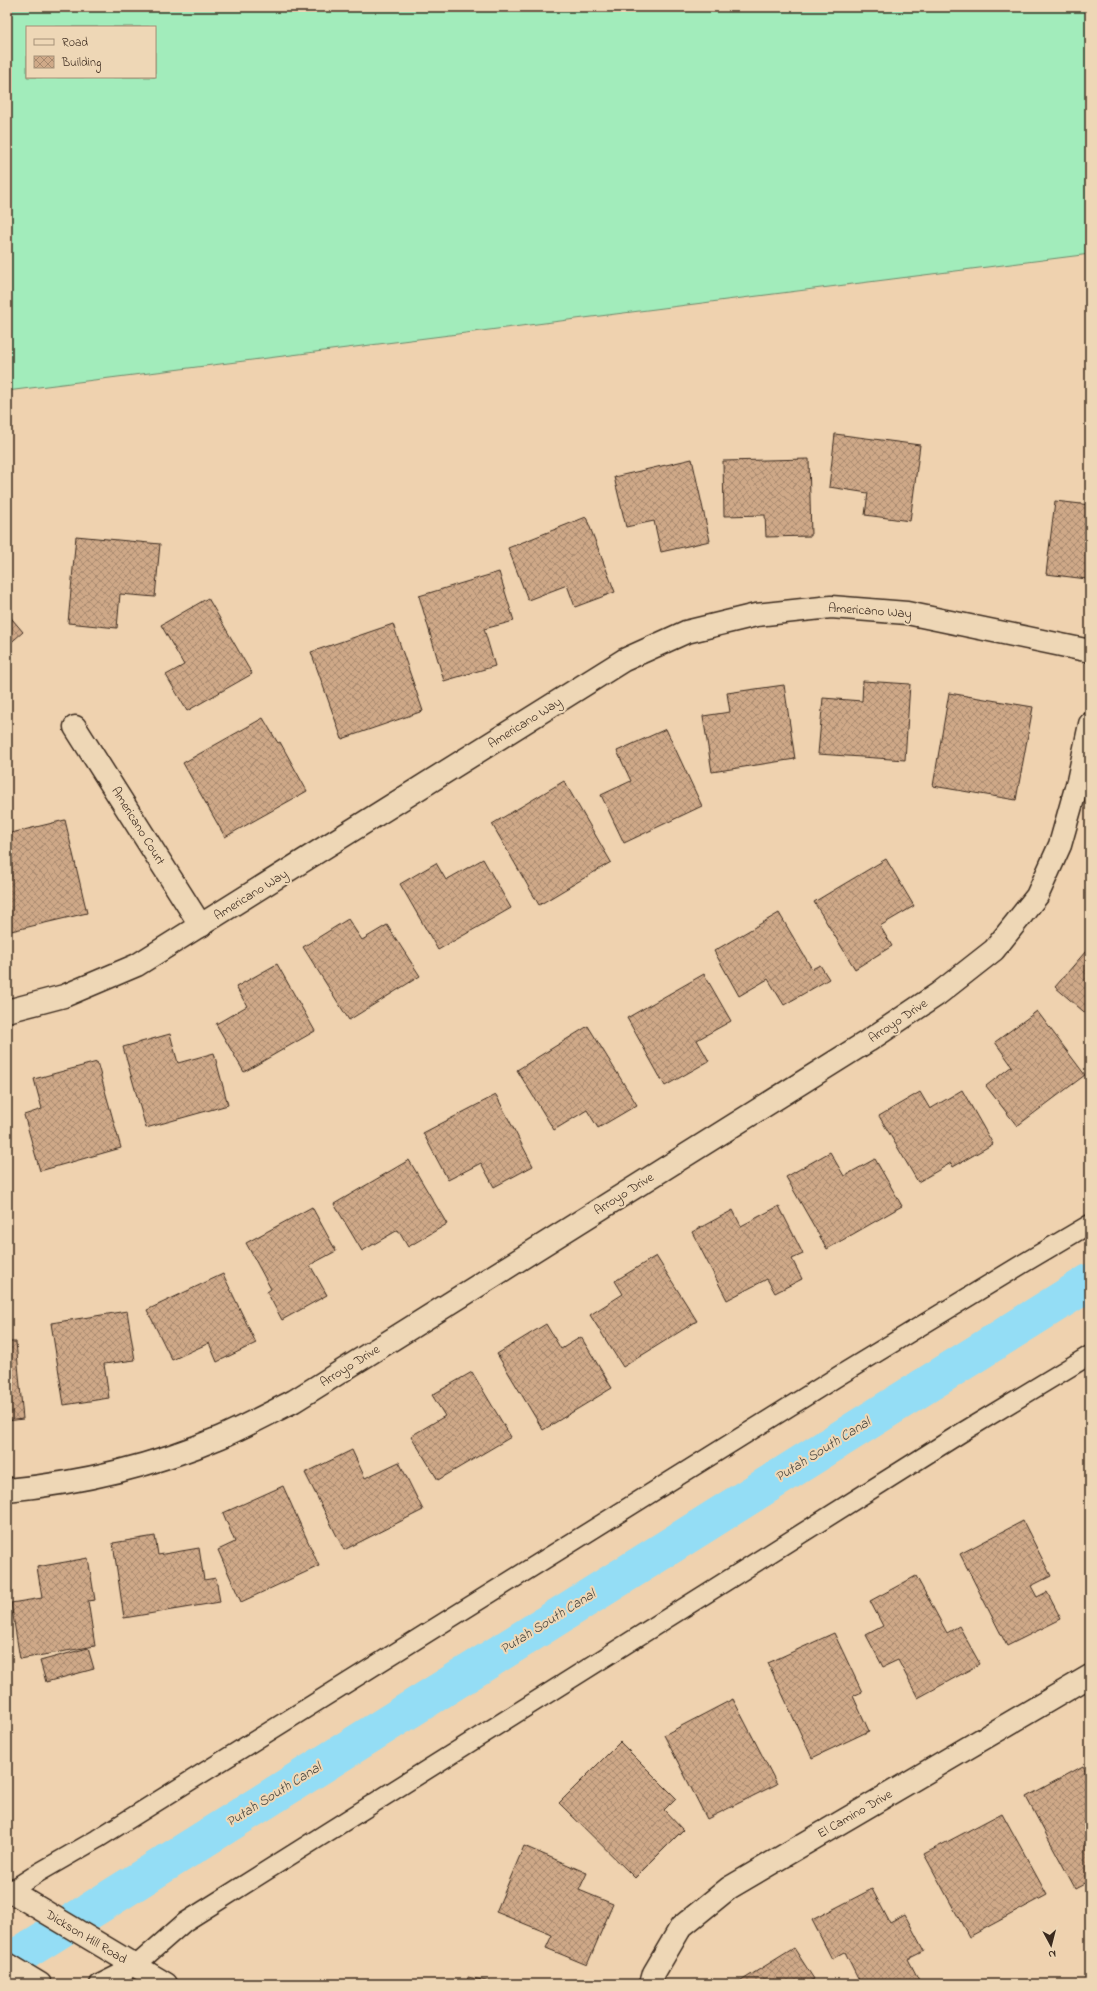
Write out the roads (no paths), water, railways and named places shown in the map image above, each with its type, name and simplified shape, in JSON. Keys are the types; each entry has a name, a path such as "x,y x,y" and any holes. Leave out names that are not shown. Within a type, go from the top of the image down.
{"street":[{"name":"Americano Way","path":"7,1011 64,996 130,968 201,926 624,660 686,632 756,615 831,607 907,613 1090,651"},
{"name":"Arroyo Drive","path":"7,1490 55,1485 143,1465 220,1437 294,1401 848,1053 938,994 994,950 1037,896 1060,845 1078,781 1090,724"},
{"name":"Americano Court","path":"75,727 201,926"},
{"name":"El Camino Drive","path":"651,1984 654,1973 681,1927 729,1888 1090,1676"},
{"name":"Dickson Hill Road","path":"8,1891 166,1984"},
{"path":"7,1964 39,1983"}],"lane":[{"path":"8,1891 854,1367 1090,1224"},
{"path":"99,1984 135,1966 185,1922 961,1433 1090,1355"}],"waterway":[{"name":"Putah South Canal","path":"7,1963 1090,1282"}]}
